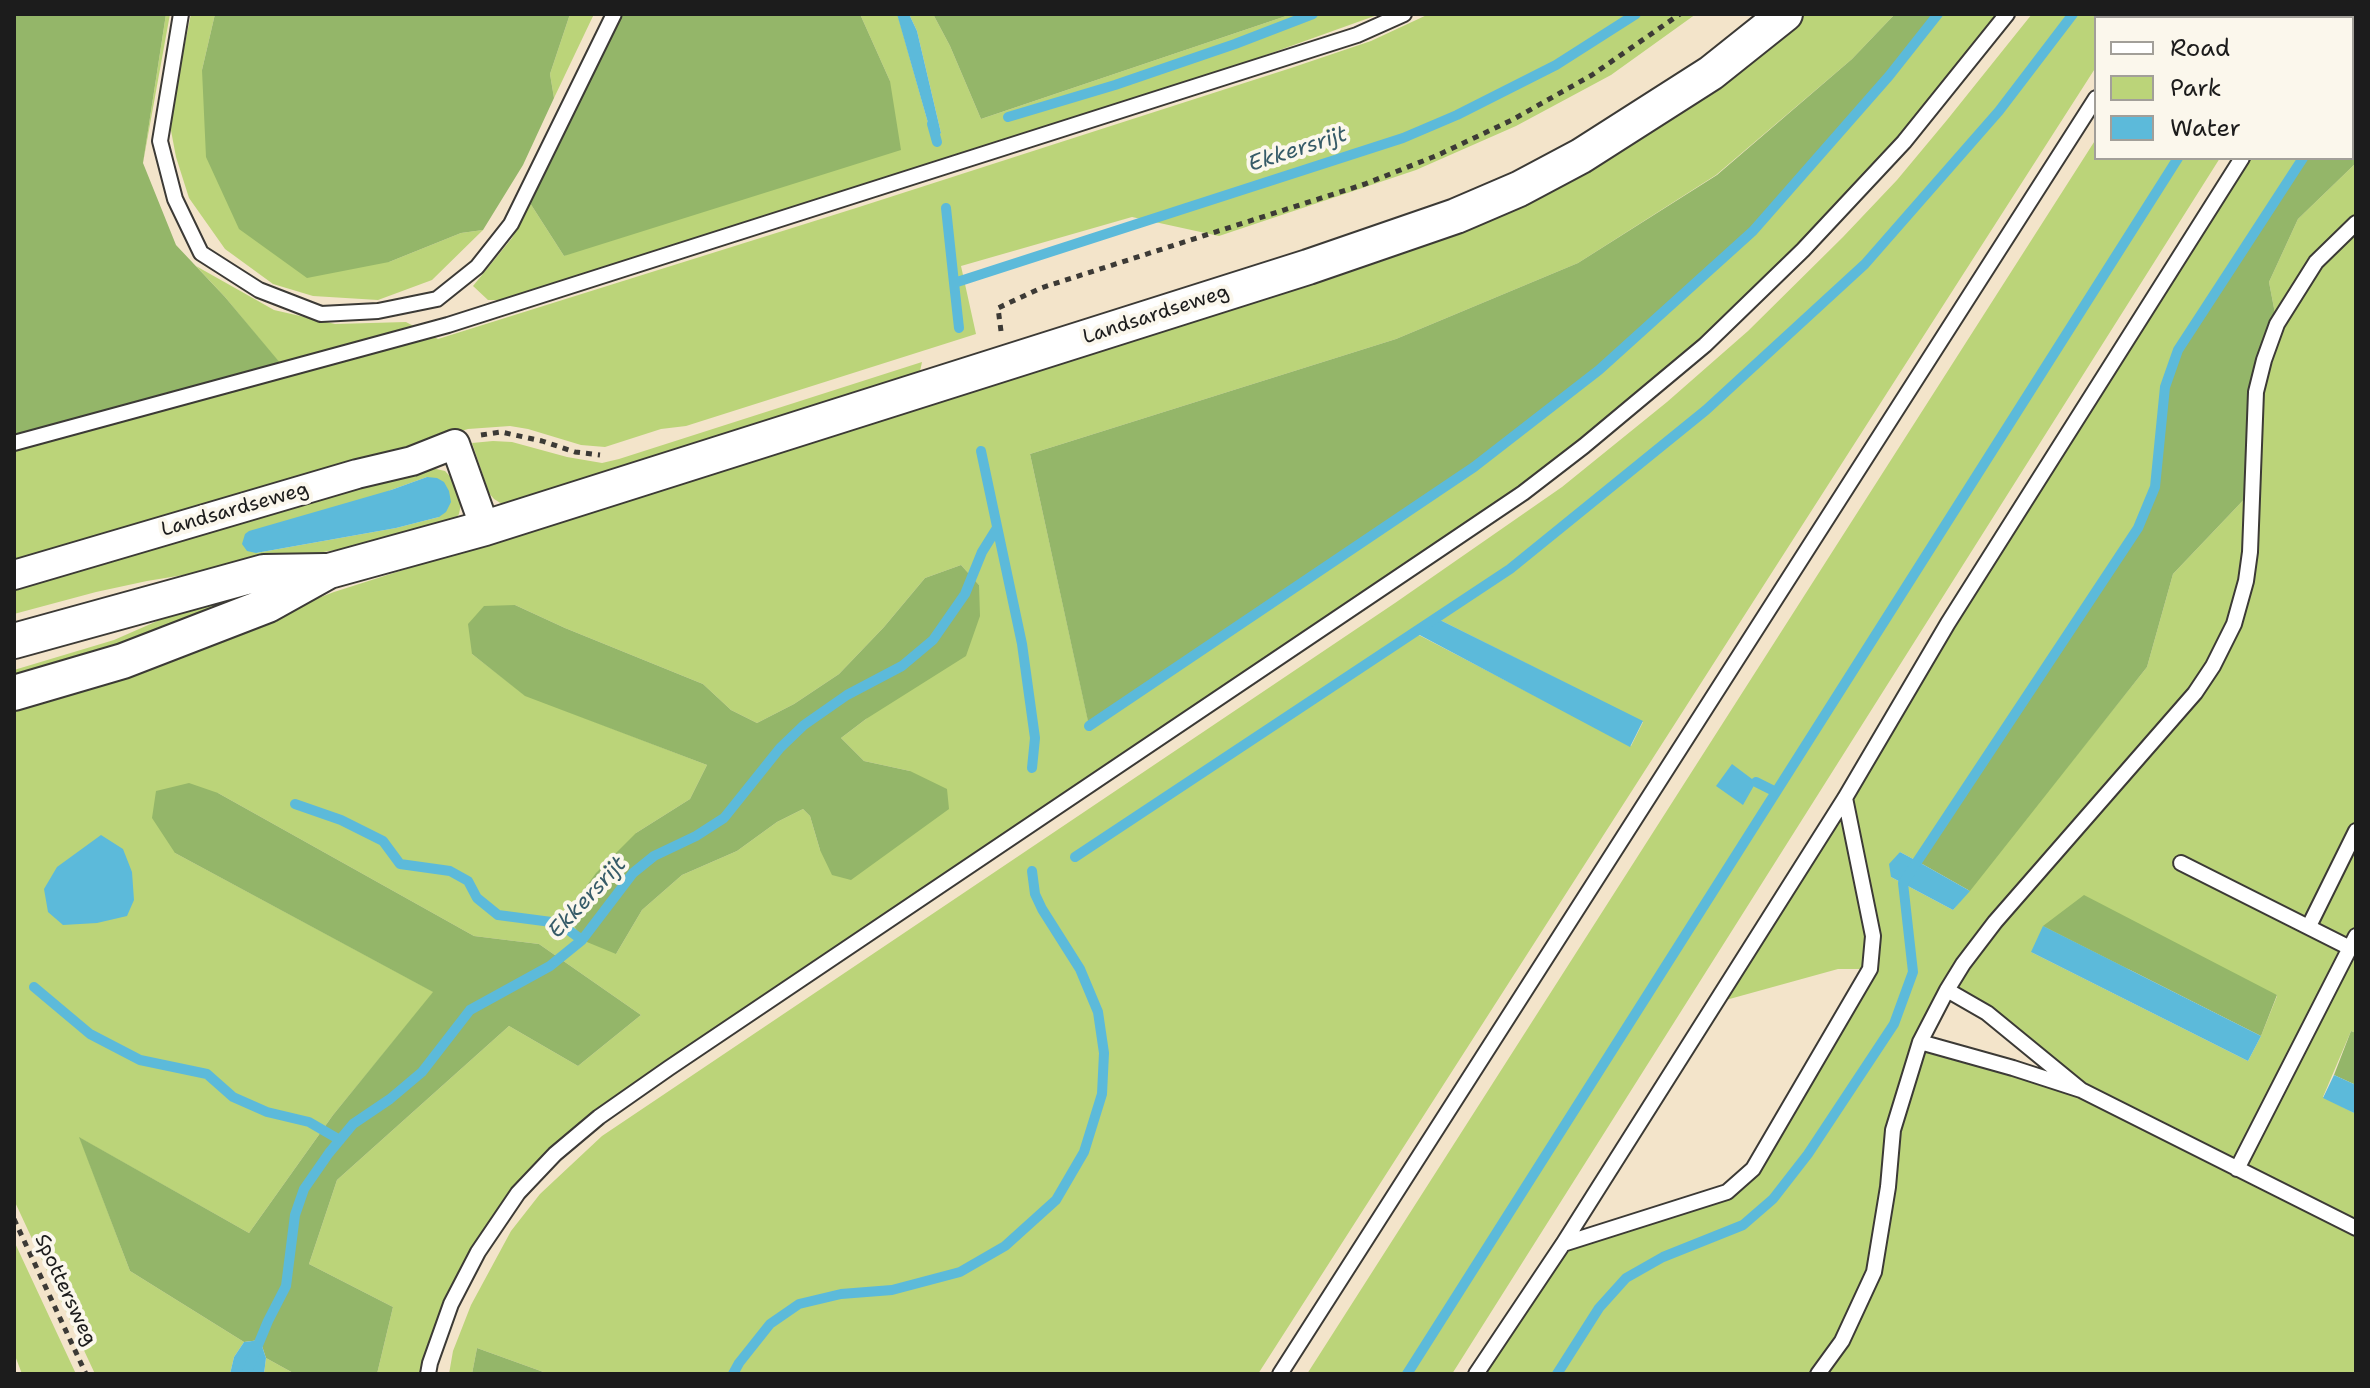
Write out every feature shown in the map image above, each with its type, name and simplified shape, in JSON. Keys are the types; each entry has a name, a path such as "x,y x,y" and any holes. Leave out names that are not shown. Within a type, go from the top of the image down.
{"street":[{"name":"Landsardseweg","path":"14,693 138,655 268,605 329,571 485,528 1003,347 1323,262 1456,216 1519,189 1581,156 1700,81 1785,14"},
{"name":"Landsardseweg","path":"14,575 357,474 412,461 455,444"},
{"path":"455,444 485,528"},
{"name":"Landsardseweg","path":"14,641 264,572 329,571"}],"lane":[{"path":"181,14 160,141 175,199 201,253 259,290 321,314 378,311 437,299 477,267 511,224 614,14"},
{"path":"14,443 448,325 1357,35 1404,14"},
{"path":"428,1374 451,1304 478,1252 518,1193 555,1154 599,1117 669,1068 1523,493 1584,446 1705,345 1803,250 1904,142 2007,14"},
{"path":"1280,1374 2094,101"},
{"path":"1476,1374 1563,1244 1845,798 1948,623 2241,160"},
{"path":"1818,1374 1842,1341 1874,1272 1884,1217 1893,1130 1920,1042 1947,990 1995,922 2195,693 2234,624 2250,552 2256,392 2264,360 2277,324 2316,262 2356,223"},
{"path":"437,299 448,325"},
{"path":"1563,1244 1727,1192 1753,1169 1870,969 1873,936 1845,798"},
{"path":"2309,926 2356,831"},
{"path":"2181,863 2309,926 2353,942 2237,1169"},
{"path":"1947,990 1987,1013 2081,1090"},
{"path":"1920,1042 2081,1090 2356,1228"}],"path":[{"path":"1003,347 998,308 1041,288 1365,184 1450,149 1512,120 1592,75 1680,14"},
{"path":"1003,347 1015,326"},
{"path":"455,444 474,436 501,432 575,452 601,456 613,452"},
{"name":"Spottersweg","path":"14,1219 86,1374"}],"green space":[{"path":"14,14 166,14 143,163 176,245 281,364 14,441"},
{"path":"166,14 170,14 143,163"},
{"path":"191,14 215,14 202,70 389,262 461,233 483,230 432,280 378,300 313,296 273,284 225,249 189,198 176,157 169,120"},
{"path":"215,14 570,14 550,74 554,98 523,165 483,230 461,233 389,262 307,278 239,229 206,157 202,70"},
{"path":"570,14 594,14 554,98 550,74"},
{"path":"621,14 860,14 890,81 901,150 564,256 530,203"},
{"path":"860,14 898,16 932,137 941,133 917,31 909,14 933,14 981,119 1292,14 1380,14 1188,83 507,300 488,300 473,286 512,238 530,203 564,256 890,81"},
{"path":"933,14 1292,14 981,119"},
{"path":"1429,14 1696,14 1611,75 1516,126 1416,170 1219,236 1132,217 961,266 976,334 686,426 661,429 605,447 581,445 510,426 468,429 14,562 14,441 280,364 196,266 274,310 335,324 406,322 438,339 1291,68 1371,41"},
{"path":"1805,14 1895,14 1852,59 1716,175 1578,263 1396,339 1030,454 1089,725 1250,616 1599,370 1753,231 1889,76 1938,14 2007,14 1803,250 1584,446 555,1154 478,1252 428,1374 377,1374 393,1307 309,1264 337,1180 509,1026 578,1066 641,1015 539,944 474,936 218,793 175,853 434,992 333,1115 249,1233 80,1138 130,1271 244,1342 234,1357 230,1374 95,1374 14,1200 14,704 126,672 334,592 1416,247 1790,28","holes":["961,565 979,585 866,719 841,738 864,761 910,771 820,850 810,816 803,809 777,822 737,851 682,875 642,910 616,954 636,833 690,799 707,765 525,695 472,654 515,605 703,684 731,710 757,723 794,704 839,674 925,578"]},
{"path":"1895,14 1938,14 1889,76 1753,231 1599,370 1474,467 1089,726 1030,454 1396,339 1578,263 1717,175 1852,59"},
{"path":"2032,14 2130,14 2094,16 2094,70 1258,1374 549,1374 477,1348 472,1374 449,1374 453,1351 471,1305 511,1231 540,1194 602,1136 1395,603 1562,487 1748,331 1897,180","holes":["1436,618 1643,722 1631,746 1415,633"]},
{"path":"2176,14 2311,14 2310,16"},
{"path":"2356,14 2354,79 2354,16 2331,16"},
{"path":"2356,76 2356,163 2298,219 2269,282 2277,324 2264,360 2252,491 2173,574 2147,667 1970,891 1917,861 2138,528 2155,487 2165,387 2178,350 2302,160 2354,160"},
{"path":"2094,142 2094,160 2219,160 1452,1374 1307,1374"},
{"path":"2241,160 2302,160 2178,350 2155,487 2138,528 1917,861 1900,852 1891,877 1953,910 2147,667 2173,574 2252,491 2256,392 2277,324 2269,282 2298,219 2356,163 2356,1033 2351,1031 2323,1097 2356,1114 2356,1374 1476,1374 1563,1244 1727,1192 1753,1169 1869,969 1838,969 1715,1003","holes":["2031,952 2277,995 2248,1061","1948,990 2078,1089 1920,1042"]},
{"path":"922,362 919,376 511,505 502,504 489,493 472,443 512,442 602,463"},
{"path":"432,468 445,471 457,484 461,504 454,521 384,542 147,581 14,614 14,589","holes":["427,477 439,517 396,528 256,553 391,490"]},
{"path":"961,565 979,585 980,616 966,656 841,738 864,761 910,771 947,789 949,809 851,880 832,875 820,850 810,816 803,809 777,822 737,851 682,875 642,910 616,954 582,940 567,913 596,873 636,833 690,799 707,765 525,696 472,654 468,624 484,606 515,605 703,684 731,710 757,723 794,704 839,674 925,578"},
{"path":"228,590 275,593 14,683 14,670 114,640"},
{"path":"189,783 218,793 474,936 539,944 641,1015 578,1066 509,1026 337,1180 309,1264 393,1307 377,1374 295,1374 266,1358 260,1340 244,1342 130,1271 79,1137 249,1233 333,1115 433,992 175,853 152,818 156,791"},
{"path":"2084,895 2277,995 2261,1036 2043,926"},
{"path":"2351,1031 2356,1033 2356,1085 2334,1075"},
{"path":"14,1241 76,1374 22,1374 14,1353"},
{"path":"477,1348 549,1374 472,1374"},
{"path":"266,1358 295,1374 264,1374"}],"water":[{"path":"897,14 909,14 917,31 941,133 937,137 932,137"},
{"path":"427,477 444,482 449,491 451,502 439,517 396,528 256,553 247,551 242,544 249,531"},
{"path":"1436,618 1643,721 1630,747 1414,632"},
{"path":"1732,764 1756,782 1743,805 1716,786"},
{"path":"101,835 123,849 132,872 134,900 127,916 97,923 63,925 48,912 44,889 57,867"},
{"path":"1900,852 1970,891 1953,910 1891,877 1889,864"},
{"path":"2043,926 2261,1036 2248,1061 2031,952"},
{"path":"2334,1075 2356,1085 2356,1114 2323,1098"},
{"path":"260,1340 266,1358 264,1374 230,1374 234,1357 244,1342"}],"waterway":[{"path":"1008,117 1115,85 1313,14"},
{"name":"Ekkersrijt","path":"959,328 954,283 1403,138 1457,115 1556,65 1636,14"},
{"path":"1089,726 1474,467 1599,370 1753,231 1889,76 1938,14"},
{"path":"1075,857 1510,569 1706,410 1865,264 1999,111 2073,14"},
{"name":"Ekkersrijt","path":"932,124 937,142"},
{"path":"1407,1374 2177,160"},
{"path":"1557,1374 1599,1308 1626,1278 1663,1257 1743,1225 1773,1199 1808,1154 1894,1024 1913,972 1903,883 2138,528 2155,487 2165,387 2178,350 2302,160"},
{"name":"Ekkersrijt","path":"946,208 954,283"},
{"name":"Ekkersrijt","path":"981,451 1022,644 1035,738 1032,768"},
{"name":"Ekkersrijt","path":"246,1374 286,1286 295,1215 304,1189 353,1124 422,1072 470,1010 550,966 582,940 633,873 654,856 696,836 724,818 780,748 804,725 847,695 902,666 933,640 965,594 982,552 997,528"},
{"path":"1756,782 1776,792"},
{"path":"295,804 341,820 383,841 400,864 450,871 468,881 477,898 498,915 559,923 582,940"},
{"name":"Ekkersrijt","path":"733,1374 770,1324 799,1304 841,1294 892,1290 960,1272 1005,1246 1056,1200 1084,1152 1102,1094 1104,1053 1098,1012 1080,969 1042,909 1035,894 1032,871"},
{"path":"34,987 90,1034 140,1060 207,1074 233,1097 267,1112 309,1122 340,1140"}]}
